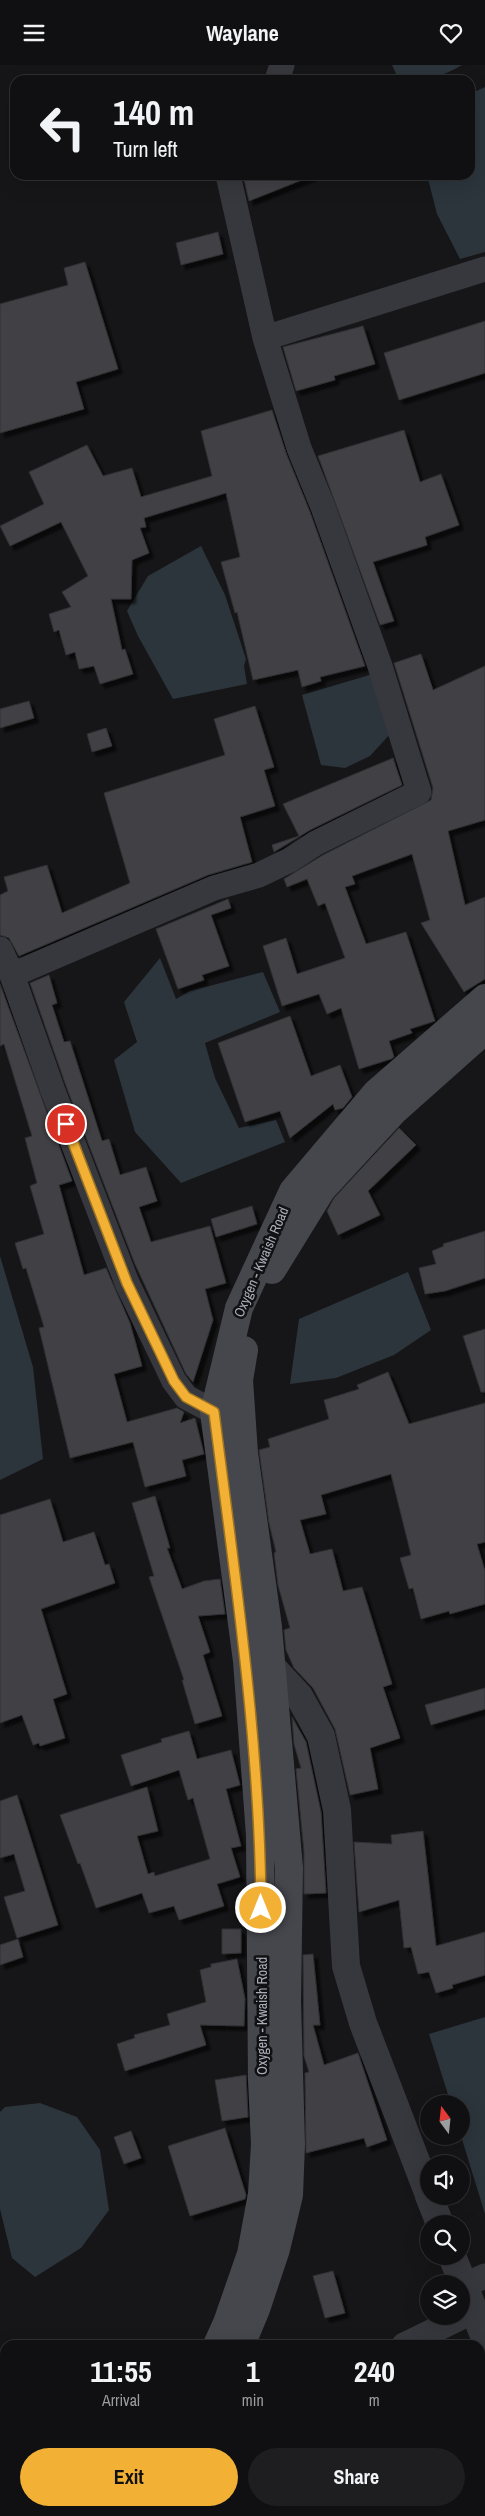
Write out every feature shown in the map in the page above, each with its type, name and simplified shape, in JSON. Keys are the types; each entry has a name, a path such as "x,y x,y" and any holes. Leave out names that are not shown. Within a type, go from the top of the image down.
{"main road":[{"name":"Oxygen - Kwaish Road","path":"243,2340 256,2309 276,2249 288,2195 291,2144 287,2001 289,1868 259,1663 214,1412 239,1308 293,1191 376,1093 485,998"},
{"name":"Oxygen - Kwaish Road","path":"219,2340 251,2254 262,2194 264,2144 259,1663 239,1379 247,1332 272,1270 322,1189 394,1111 485,1029"}],"street":[{"path":"12,975 214,887 259,875 290,860 316,843 418,792 380,666 323,507 299,448 265,338 229,180"},
{"path":"265,338 485,269"},
{"path":"0,949 12,975 57,1100 127,1283 174,1381 186,1397 214,1412"},
{"path":"259,1663 299,1696 321,1737 337,1810 346,1966 364,2023 420,2172"},
{"path":"460,2265 474,2281 474,2311 485,2338"},
{"path":"414,2340 474,2311"}],"shaded area":[{"path":"392,65 462,65 440,75 397,75"},
{"path":"485,87 485,252 460,259 437,214 428,180 475,180 475,92"},
{"path":"201,546 225,595 246,659 244,666 247,684 173,699 138,636 127,611 148,576"},
{"path":"373,674 391,733 370,756 345,768 321,765 302,695"},
{"path":"160,958 176,999 190,991 263,972 280,1012 205,1043 215,1078 239,1128 276,1120 285,1142 181,1183 135,1132 114,1060 137,1042 124,1002"},
{"path":"0,1256 33,1367 43,1459 0,1480"},
{"path":"408,1272 431,1330 394,1355 336,1378 290,1384 299,1319"},
{"path":"485,2017 485,2214 470,2165 470,2155 467,2155 464,2145 470,2145 470,2095 448,2095 429,2034"},
{"path":"40,2103 77,2117 100,2150 109,2210 81,2248 35,2277 12,2258 0,2209 0,2112 5,2107"}],"building":[{"path":"244,180 302,180 249,201"},
{"path":"218,232 223,254 181,265 176,243"},
{"path":"85,262 118,369 76,382 84,409 0,433 0,304 68,285 64,268"},
{"path":"485,321 485,373 399,400 384,353"},
{"path":"363,326 375,364 334,376 335,380 296,391 283,347"},
{"path":"272,410 286,453 310,512 365,666 320,677 321,681 302,687 298,670 253,680 237,612 235,613 221,562 240,557 226,493 144,518 146,527 140,528 149,553 132,560 131,599 111,599 122,650 125,649 133,674 100,684 94,666 79,669 75,652 66,655 59,630 54,632 49,614 71,607 62,592 88,576 61,522 10,546 0,526 44,504 29,472 87,445 103,476 132,468 141,497 212,476 201,431"},
{"path":"404,430 420,482 441,474 459,525 425,537 427,545 373,562 394,621 380,625 318,456"},
{"path":"421,654 433,690 485,666 485,820 448,831 465,905 485,897 485,979 464,992 421,923 430,920 412,854 352,876 355,884 345,887 366,944 406,932 435,1021 410,1029 412,1033 389,1041 394,1057 391,1059 359,1069 341,1008 327,1014 319,994 282,1006 263,946 286,938 297,974 345,958 325,903 318,906 307,879 287,887 284,879 323,855 431,800 433,788 394,663"},
{"path":"29,701 34,718 0,728 0,709"},
{"path":"255,706 274,767 264,770 275,806 240,817 252,862 208,875 19,956 9,938 0,935 0,895 8,891 4,877 47,865 62,913 130,883 104,793 225,755 214,719"},
{"path":"106,728 112,746 92,752 87,734"},
{"path":"393,758 402,785 310,830 274,852 272,845 299,836 283,804"},
{"path":"228,899 231,908 211,915 229,966 202,975 204,980 178,989 156,929"},
{"path":"49,975 57,1003 52,1005 64,1042 70,1041 102,1141 109,1139 120,1175 146,1167 157,1201 139,1207 151,1242 210,1226 226,1283 205,1289 213,1320 193,1382 186,1374 135,1264 66,1086 30,983"},
{"path":"0,984 72,1181 59,1185 84,1275 106,1268 130,1323 142,1366 114,1374 127,1422 177,1408 184,1412 180,1423 195,1418 204,1454 182,1460 186,1476 145,1487 133,1442 70,1458 39,1328 44,1327 26,1268 23,1269 15,1243 44,1234 30,1186 37,1183 25,1138 32,1136 4,1044 0,1046"},
{"path":"290,1016 311,1076 340,1065 352,1097 343,1108 335,1110 333,1104 290,1138 280,1111 245,1122 218,1043"},
{"path":"399,1128 416,1145 368,1191 380,1215 338,1235 327,1211 334,1198"},
{"path":"252,1206 257,1224 216,1237 211,1219"},
{"path":"485,1231 485,1278 445,1291 425,1294 419,1268 436,1264 432,1251 444,1246 443,1244"},
{"path":"485,1329 485,1392 481,1392 463,1336"},
{"path":"388,1372 409,1424 485,1403 485,1542 477,1544 485,1571 485,1604 450,1614 449,1611 421,1619 413,1588 409,1589 400,1558 411,1555 391,1474 321,1495 326,1514 300,1520 310,1554 332,1549 343,1591 362,1587 392,1684 383,1687 400,1738 370,1748 378,1789 350,1795 335,1729 313,1688 294,1668 286,1650 284,1630 290,1628 278,1585 274,1553 276,1552 269,1523 259,1450 270,1447 268,1439 329,1419 324,1400 359,1389 357,1385"},
{"path":"155,1496 170,1548 167,1548 182,1589 204,1581 220,1579 225,1614 198,1616 210,1652 203,1655 222,1716 195,1724 182,1680 184,1680 149,1577 154,1576 132,1503"},
{"path":"50,1499 63,1542 94,1532 105,1565 109,1564 115,1583 41,1609 67,1694 53,1699 65,1738 40,1746 39,1743 33,1745 22,1715 0,1723 0,1515"},
{"path":"485,1688 485,1709 431,1725 425,1705"},
{"path":"292,1717 306,1742 321,1812 326,1893 304,1894 304,1852 296,1769 301,1768 294,1744"},
{"path":"189,1731 197,1759 231,1750 240,1785 226,1789 241,1846 231,1848 240,1877 217,1884 224,1906 179,1920 174,1906 149,1913 142,1893 96,1908 60,1815 147,1787 158,1831 137,1836 148,1874 154,1872 155,1876 210,1859 193,1798 188,1800 179,1770 131,1786 121,1755 162,1742 161,1739"},
{"path":"17,1795 58,1925 17,1938 4,1897 25,1891 14,1854 0,1858 0,1801"},
{"path":"423,1831 436,1946 485,1932 485,1975 452,1985 453,1988 436,1993 429,1972 418,1974 411,1947 404,1948 399,1900 359,1912 354,1842 392,1844 391,1835"},
{"path":"222,1929 241,1929 241,1953 222,1954"},
{"path":"18,1939 23,1957 0,1965 0,1945"},
{"path":"313,1954 320,2025 313,2025 324,2065 358,2053 387,2140 367,2147 364,2138 306,2153 305,2073 309,2072 304,2056 303,1955"},
{"path":"237,1959 245,1999 244,2026 200,2025 206,2045 125,2071 117,2044 135,2038 134,2035 170,2025 167,2014 206,2002 200,1970 211,1967 211,1964"},
{"path":"246,2075 248,2117 222,2121 215,2080"},
{"path":"225,2128 246,2195 245,2199 190,2216 168,2146"},
{"path":"131,2131 141,2158 124,2164 114,2137"},
{"path":"333,2271 345,2313 325,2318 313,2276"}],"route":[{"path":"66,1124 127,1283 174,1381 186,1397 214,1412 247,1661 260,1835 261,1908"}]}
